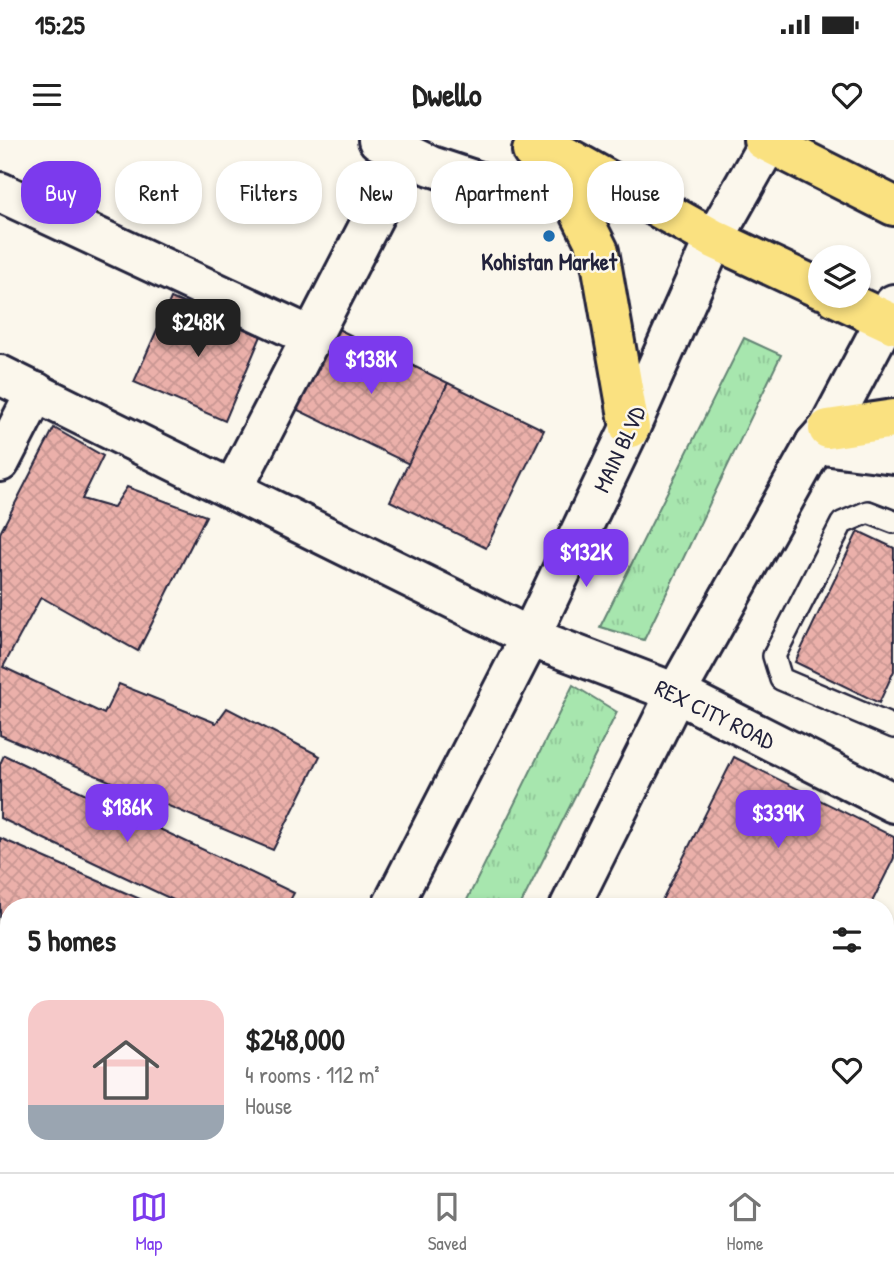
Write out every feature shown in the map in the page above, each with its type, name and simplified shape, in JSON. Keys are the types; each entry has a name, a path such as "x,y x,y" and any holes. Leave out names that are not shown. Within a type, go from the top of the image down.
{"main road":[{"path":"518,140 544,161"},
{"path":"536,140 714,239 808,283"},
{"path":"767,141 894,206"},
{"path":"573,200 599,251 629,428"},
{"path":"868,308 891,316"},
{"path":"821,436 894,419"}],"street":[{"name":"MAIN BLVD","path":"396,898 530,637 629,428 714,239 767,141"},
{"path":"233,489 312,337 392,147 431,166"},
{"path":"0,192 312,337"},
{"path":"574,898 676,693 891,316"},
{"name":"REX CITY ROAD","path":"0,375 530,637 676,693 894,803"},
{"path":"0,462 36,391"},
{"path":"821,436 894,454"}],"lane":[{"path":"894,522 868,512 842,523 774,656 781,679 894,727"}],"green space":[{"path":"744,338 781,355 644,640 600,627"},
{"path":"573,685 617,712 524,898 468,898"}],"building":[{"path":"171,298 261,336 225,421 134,382"},
{"path":"334,327 448,383 409,464 294,408"},
{"path":"448,383 544,430 486,548 390,501"},
{"path":"54,428 103,456 82,499 113,508 127,487 206,516 138,651 41,597 3,667 104,714 119,684 216,723 227,708 320,756 273,850 0,735 0,533"},
{"path":"858,531 894,548 894,671 879,703 795,662"},
{"path":"4,755 294,893 291,898 169,898 0,818 0,764"},
{"path":"734,757 894,837 894,858 874,898 663,898"},
{"path":"0,838 138,898 0,898"}],"place":[{"name":"Kohistan Market","path":"549,236"}]}
